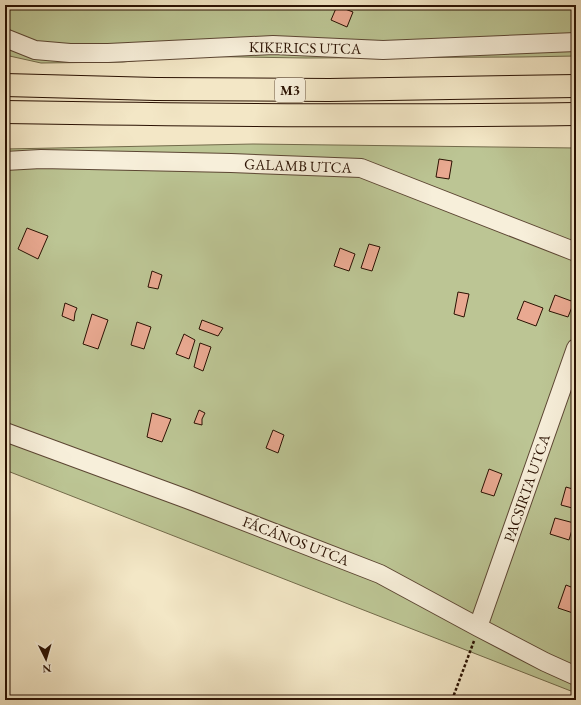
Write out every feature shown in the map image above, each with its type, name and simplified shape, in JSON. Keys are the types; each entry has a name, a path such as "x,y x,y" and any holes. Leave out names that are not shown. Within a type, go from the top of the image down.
{"highway":[{"name":"M3","path":"5,85 156,89 305,90 576,86"},
{"name":"M3","path":"5,112 330,116 576,114"}],"street":[{"name":"KIKERICS UTCA","path":"5,38 35,50 70,53 273,45 383,50 576,42"},
{"name":"GALAMB UTCA","path":"5,161 41,159 231,163 361,168 576,252"},
{"name":"PACSIRTA UTCA","path":"478,627 576,348"},
{"name":"FÁCÁNOS UTCA","path":"5,432 187,499 380,574 545,662 576,676"}],"path":[{"path":"452,700 478,627"}],"green space":[{"path":"5,5 576,5 576,56 306,58 177,56 123,62 41,63 5,55"},
{"path":"253,144 576,148 576,693 5,470 5,149"}],"building":[{"path":"337,6 353,12 347,27 331,20"},
{"path":"439,159 452,161 449,179 436,177"},
{"path":"27,228 48,236 38,259 18,249"},
{"path":"369,244 380,247 372,271 361,268"},
{"path":"340,248 355,254 349,271 334,266"},
{"path":"152,271 162,275 158,289 148,287"},
{"path":"458,292 469,294 464,317 454,314"},
{"path":"555,295 574,302 568,317 549,311"},
{"path":"524,301 543,308 536,326 517,319"},
{"path":"65,303 77,308 74,321 62,316"},
{"path":"92,314 108,320 98,349 83,344"},
{"path":"202,320 223,328 218,336 199,329"},
{"path":"137,322 151,327 144,349 131,345"},
{"path":"184,334 195,340 189,359 176,354"},
{"path":"200,343 211,347 203,371 194,367"},
{"path":"199,410 205,413 202,419 202,425 194,423"},
{"path":"152,413 171,419 162,442 147,437"},
{"path":"273,430 284,435 278,453 266,448"},
{"path":"489,469 502,474 494,496 481,492"},
{"path":"566,487 576,490 576,509 561,505"},
{"path":"555,518 574,523 569,540 550,534"},
{"path":"566,585 576,589 576,614 558,608"}]}
